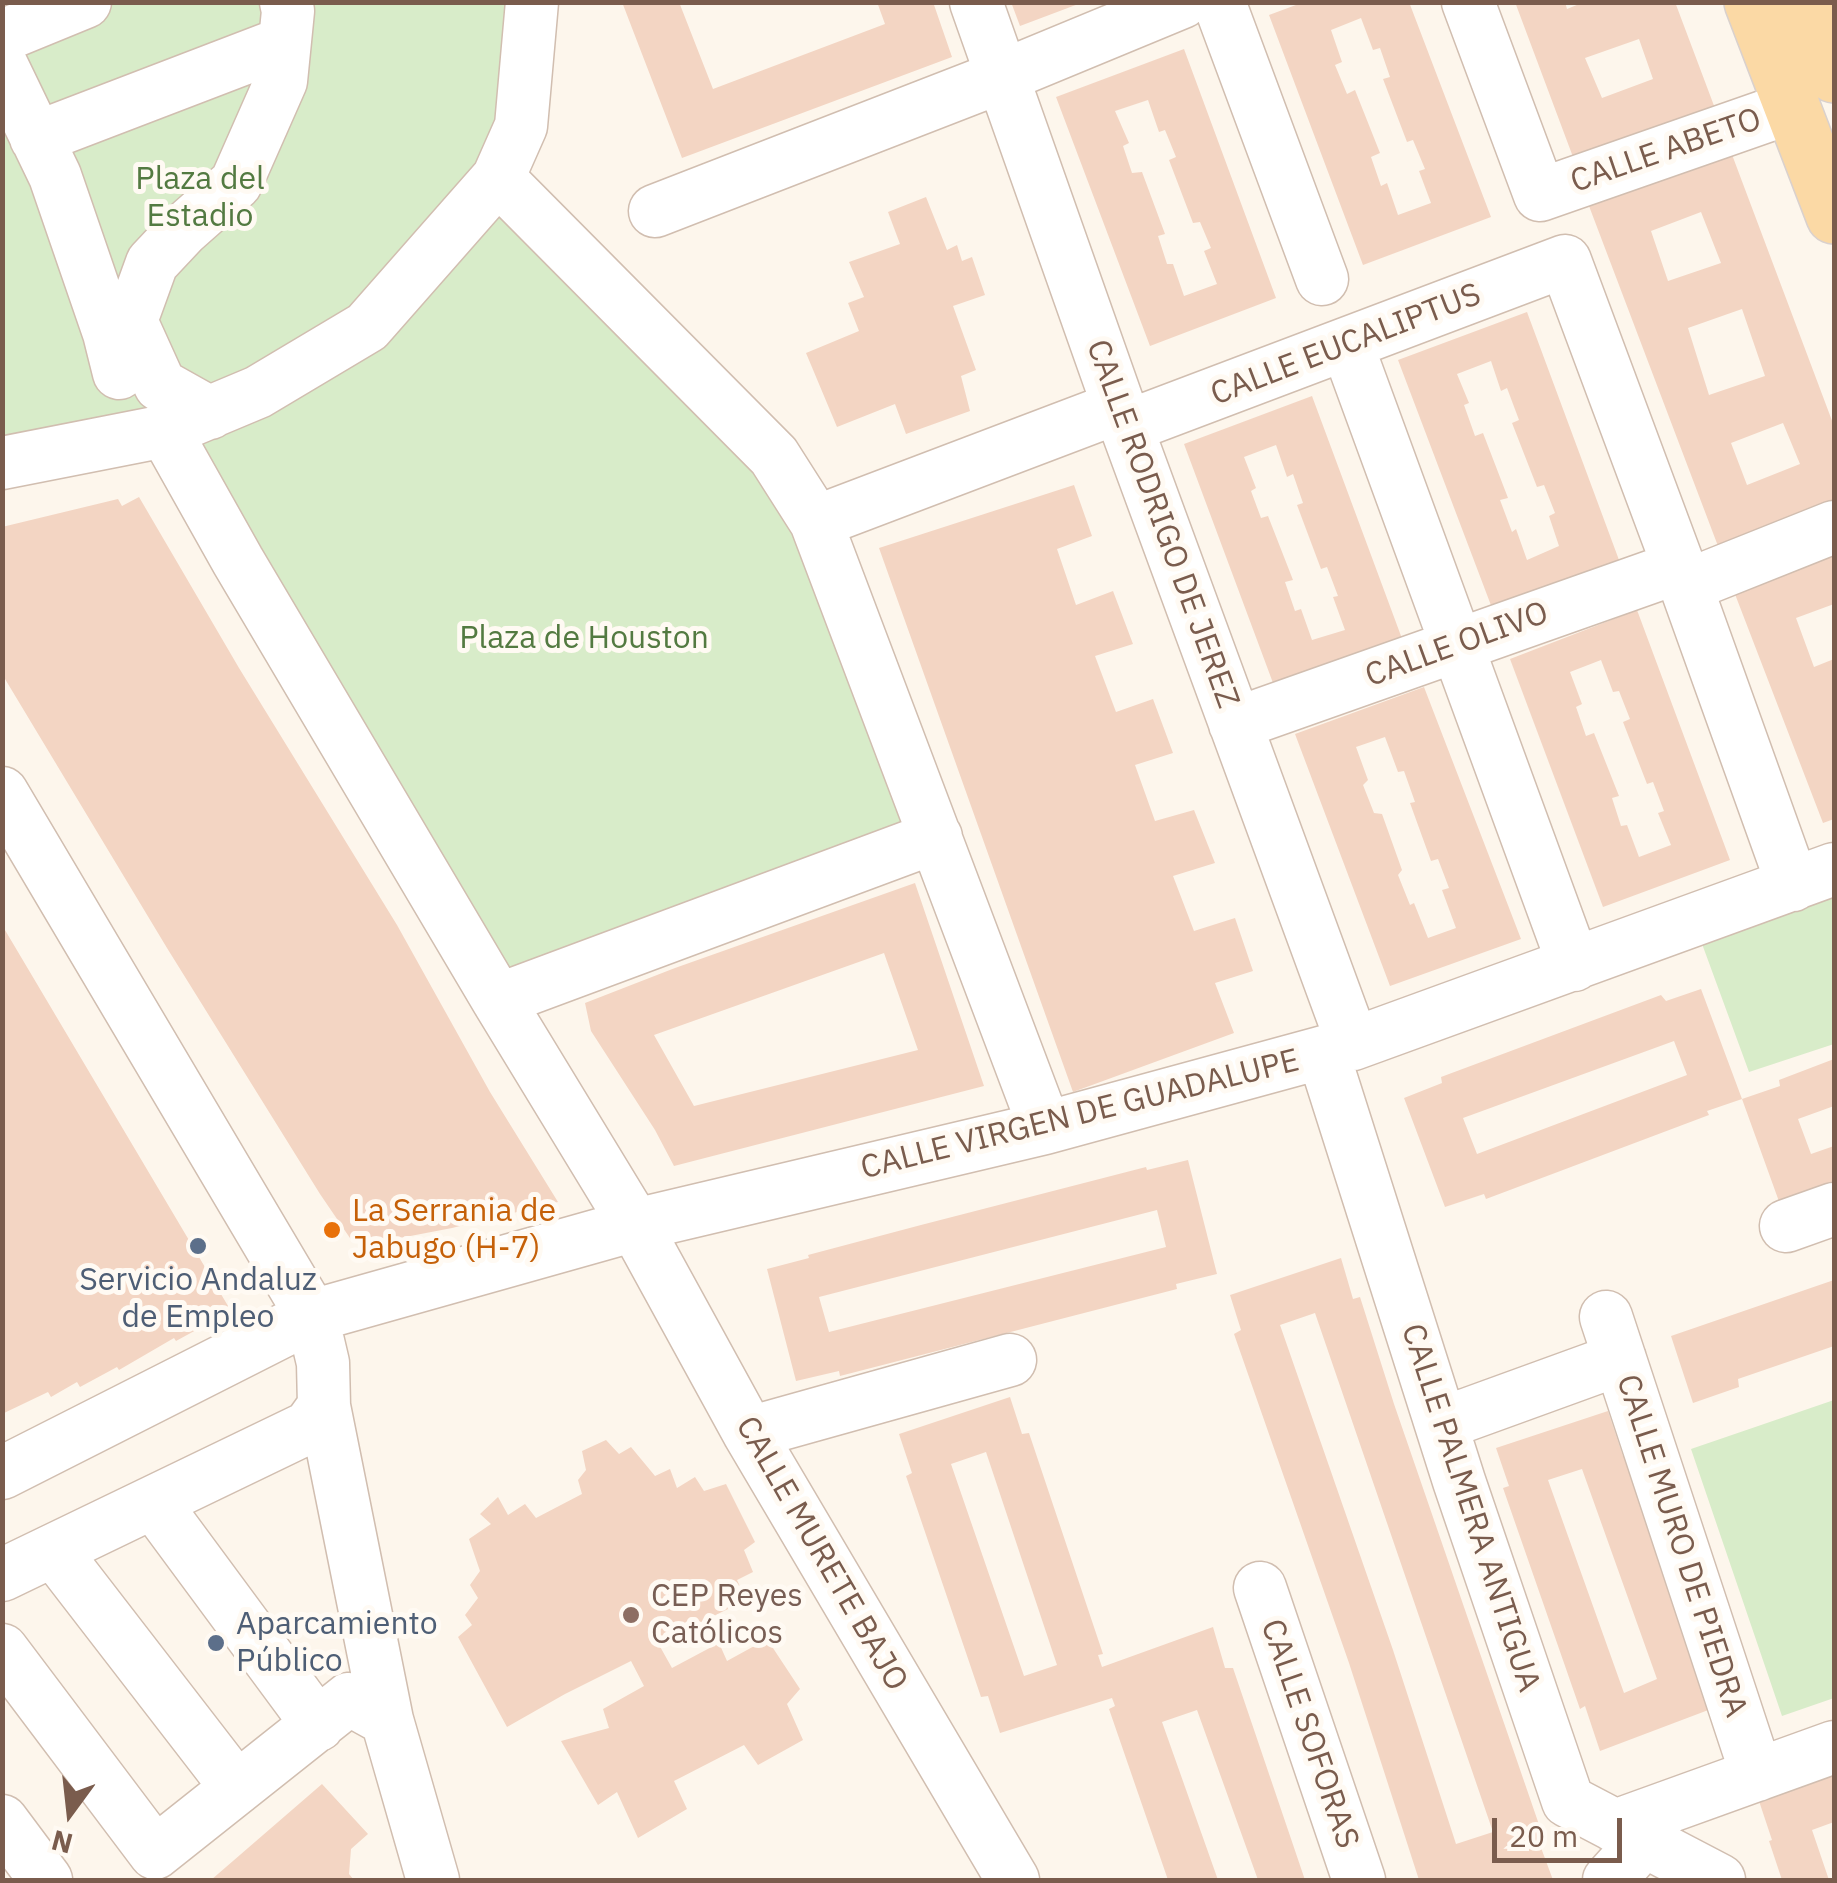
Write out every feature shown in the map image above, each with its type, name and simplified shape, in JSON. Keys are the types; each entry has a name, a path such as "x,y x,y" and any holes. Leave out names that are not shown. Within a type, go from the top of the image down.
{"main road":[{"path":"1752,2 1834,216"},
{"path":"1807,2 1834,75"}],"street":[{"path":"2,36 85,2"},
{"path":"8,460 89,448 187,422 258,392 367,327 498,178 521,126 532,2"},
{"name":"CALLE RODRIGO DE JEREZ","path":"976,2 1235,724 1338,1048"},
{"path":"655,211 1182,2"},
{"path":"1219,2 1322,279"},
{"name":"CALLE ABETO","path":"1468,2 1540,195 1792,108"},
{"path":"36,138 285,23 280,81 236,183 152,263 131,322 160,385 187,422 230,546 636,1225"},
{"path":"2,66 55,176 108,333 130,411 114,439"},
{"path":"498,178 774,456 816,522 1045,1128"},
{"name":"CALLE EUCALIPTUS","path":"816,522 1347,345 1565,261 1682,576"},
{"path":"1347,345 1574,965"},
{"name":"CALLE OLIVO","path":"1235,724 1456,645 1834,527"},
{"path":"1682,576 1814,877"},
{"path":"2,792 312,1316 323,1363 324,1406 387,1720 433,1880"},
{"path":"498,1000 936,837"},
{"name":"CALLE VIRGEN DE GUADALUPE","path":"2,1474 312,1316 636,1225 1045,1128 1338,1048 1814,877"},
{"name":"CALLE PALMERA ANTIGUA","path":"1338,1048 1441,1424 1568,1801 1719,1880"},
{"name":"CALLE MURETE BAJO","path":"636,1225 749,1433 1013,1880"},
{"name":"CALLE MURO DE PIEDRA","path":"1441,1424 1613,1338 1756,1775"},
{"path":"749,1433 1010,1360"},
{"path":"2,1575 310,1427 324,1406"},
{"path":"154,1503 318,1724"},
{"path":"54,1551 237,1788"},
{"name":"CALLE SOFORAS","path":"1260,1588 1359,1880"},
{"path":"2,1650 154,1854 349,1700 387,1720"},
{"path":"1609,1880 1629,1833 1756,1775 1834,1746"},
{"path":"2,1821 46,1880"}],"green space":[{"name":"Plaza de Houston","path":"3,3 532,3 498,179 774,456 936,837 498,1000 165,431 3,459"},
{"path":"1834,869 1834,1044 1749,1072 1694,922"},
{"path":"1834,1400 1834,1698 1782,1716 1691,1449"}],"building":[{"path":"622,2 679,2 713,89 885,24 877,2 933,2 952,57 682,158"},
{"path":"1011,2 1081,2 1081,3 1020,26"},
{"path":"1304,2 1409,2 1491,217 1363,265 1269,15","holes":["1361,18 1373,50 1380,48 1390,77 1383,79 1407,142 1413,140 1425,169 1419,171 1431,203 1398,215 1387,183 1381,186 1371,157 1380,153 1355,90 1347,94 1335,65 1342,62 1331,30"]},
{"path":"1515,2 1565,2 1567,9 1584,2 1675,2 1716,111 1576,165","holes":["1639,39 1653,79 1602,98 1585,58"]},
{"path":"1184,49 1276,298 1150,346 1056,97","holes":["1148,100 1159,132 1165,130 1176,157 1169,160 1193,223 1200,222 1211,248 1204,251 1217,284 1184,296 1173,264 1167,264 1158,236 1165,234 1142,172 1132,173 1123,146 1129,143 1115,111"]},
{"path":"1731,152 1834,426 1834,509 1721,554 1589,206","holes":["1701,212 1721,263 1668,281 1651,231","1742,309 1765,376 1709,395 1688,328","1783,423 1800,464 1747,485 1731,443"]},
{"path":"926,197 947,250 957,245 962,261 972,257 985,295 953,306 976,370 961,376 970,411 906,434 895,404 837,427 806,353 859,331 848,303 864,297 849,262 900,244 888,212"},
{"path":"1527,312 1619,560 1492,608 1398,360","holes":["1491,361 1501,391 1507,388 1519,420 1512,423 1537,487 1544,485 1555,513 1549,516 1559,546 1527,560 1500,500 1508,498 1483,433 1475,436 1464,405 1469,403 1457,374"]},
{"path":"1312,396 1404,644 1276,691 1184,444","holes":["1276,445 1287,477 1293,474 1303,503 1297,505 1321,569 1327,567 1345,630 1312,640 1301,609 1295,611 1285,582 1293,580 1268,516 1261,518 1251,491 1256,488 1244,457"]},
{"path":"1074,485 1092,536 1057,549 1076,605 1113,591 1133,644 1095,656 1116,712 1153,699 1173,753 1135,765 1155,821 1194,810 1215,863 1173,876 1194,931 1235,918 1253,971 1215,983 1234,1033 1073,1092 879,548"},
{"path":"139,497 397,925 490,1092 558,1202 374,1243 368,1232 352,1241 167,948 2,674 2,527 118,499 122,506"},
{"path":"1834,554 1834,604 1796,618 1814,667 1834,659 1834,819 1823,823 1733,589"},
{"path":"1637,610 1730,860 1603,907 1510,659","holes":["1601,660 1613,692 1619,691 1630,719 1623,722 1647,784 1653,782 1664,811 1658,813 1671,845 1639,857 1627,825 1621,826 1612,798 1619,796 1594,733 1586,736 1576,707 1582,704 1570,672"]},
{"path":"1424,687 1521,939 1390,986 1295,734","holes":["1385,737 1398,772 1404,771 1415,802 1410,803 1431,861 1438,859 1449,888 1442,890 1456,928 1428,938 1398,875 1402,870 1382,814 1374,813 1363,785 1368,780 1356,747"]},
{"path":"915,883 984,1086 674,1166 591,1031 585,1003","holes":["884,953 918,1050 694,1106 654,1035"]},
{"path":"2,925 231,1311 119,1370 117,1367 80,1387 77,1382 51,1397 48,1392 2,1414"},
{"path":"1701,989 1742,1099 1486,1199 1484,1194 1445,1207 1404,1098 1442,1083 1441,1077 1661,995 1666,1001","holes":["1674,1041 1687,1075 1477,1154 1463,1118"]},
{"path":"1834,1059 1834,1106 1798,1119 1811,1154 1834,1146 1834,1198 1781,1207 1742,1099 1780,1086 1779,1080"},
{"path":"1188,1160 1217,1274 1176,1284 1177,1289 840,1376 839,1371 796,1381 767,1269 921,1225 1146,1167 1147,1170","holes":["1157,1210 1166,1247 829,1332 819,1297"]},
{"path":"1341,1258 1353,1299 1360,1297 1545,1842 1540,1845 1553,1880 1419,1880 1349,1663 1234,1334 1241,1330 1230,1295","holes":["1315,1313 1493,1832 1456,1844 1280,1325"]},
{"path":"1834,1280 1834,1346 1738,1379 1739,1387 1693,1403 1671,1336"},
{"path":"1010,1397 1022,1434 1029,1433 1103,1654 1098,1655 1102,1667 1213,1627 1225,1668 1233,1668 1305,1880 1258,1880 1197,1710 1162,1722 1218,1880 1168,1880 1109,1709 1115,1706 1112,1698 1000,1733 988,1696 981,1697 906,1476 912,1473 899,1434","holes":["986,1452 1057,1665 1024,1676 951,1464"]},
{"path":"1608,1411 1623,1456 1628,1453 1711,1709 1600,1751 1585,1706 1580,1709 1503,1488 1509,1486 1496,1448","holes":["1582,1469 1657,1679 1624,1693 1548,1480"]},
{"path":"606,1440 619,1454 631,1447 655,1476 670,1469 677,1488 695,1477 704,1491 726,1484 755,1542 744,1550 753,1572 737,1580 744,1595 728,1609 658,1643 672,1668 719,1643 727,1661 767,1639 800,1689 787,1704 803,1740 758,1765 744,1745 674,1781 687,1809 638,1838 617,1792 598,1805 561,1741 609,1728 603,1709 644,1686 631,1661 507,1727 458,1637 472,1625 465,1615 478,1598 470,1585 480,1571 469,1539 491,1524 480,1514 498,1497 508,1515 525,1504 536,1518 582,1494 578,1480 586,1470 582,1451"},
{"path":"1834,1774 1834,1822 1812,1830 1829,1880 1782,1880 1759,1801"},
{"path":"322,1784 368,1834 351,1849 349,1874 354,1880 211,1880"}],"place":[{"name":"La Serrania de Jabugo (H-7)","path":"332,1230"},
{"name":"Servicio Andaluz de Empleo","path":"198,1246"},
{"name":"CEP Reyes Católicos","path":"631,1615"},
{"name":"Aparcamiento Público","path":"216,1643"}],"park label":[{"name":"Plaza del Estadio","path":"200,198"}]}
